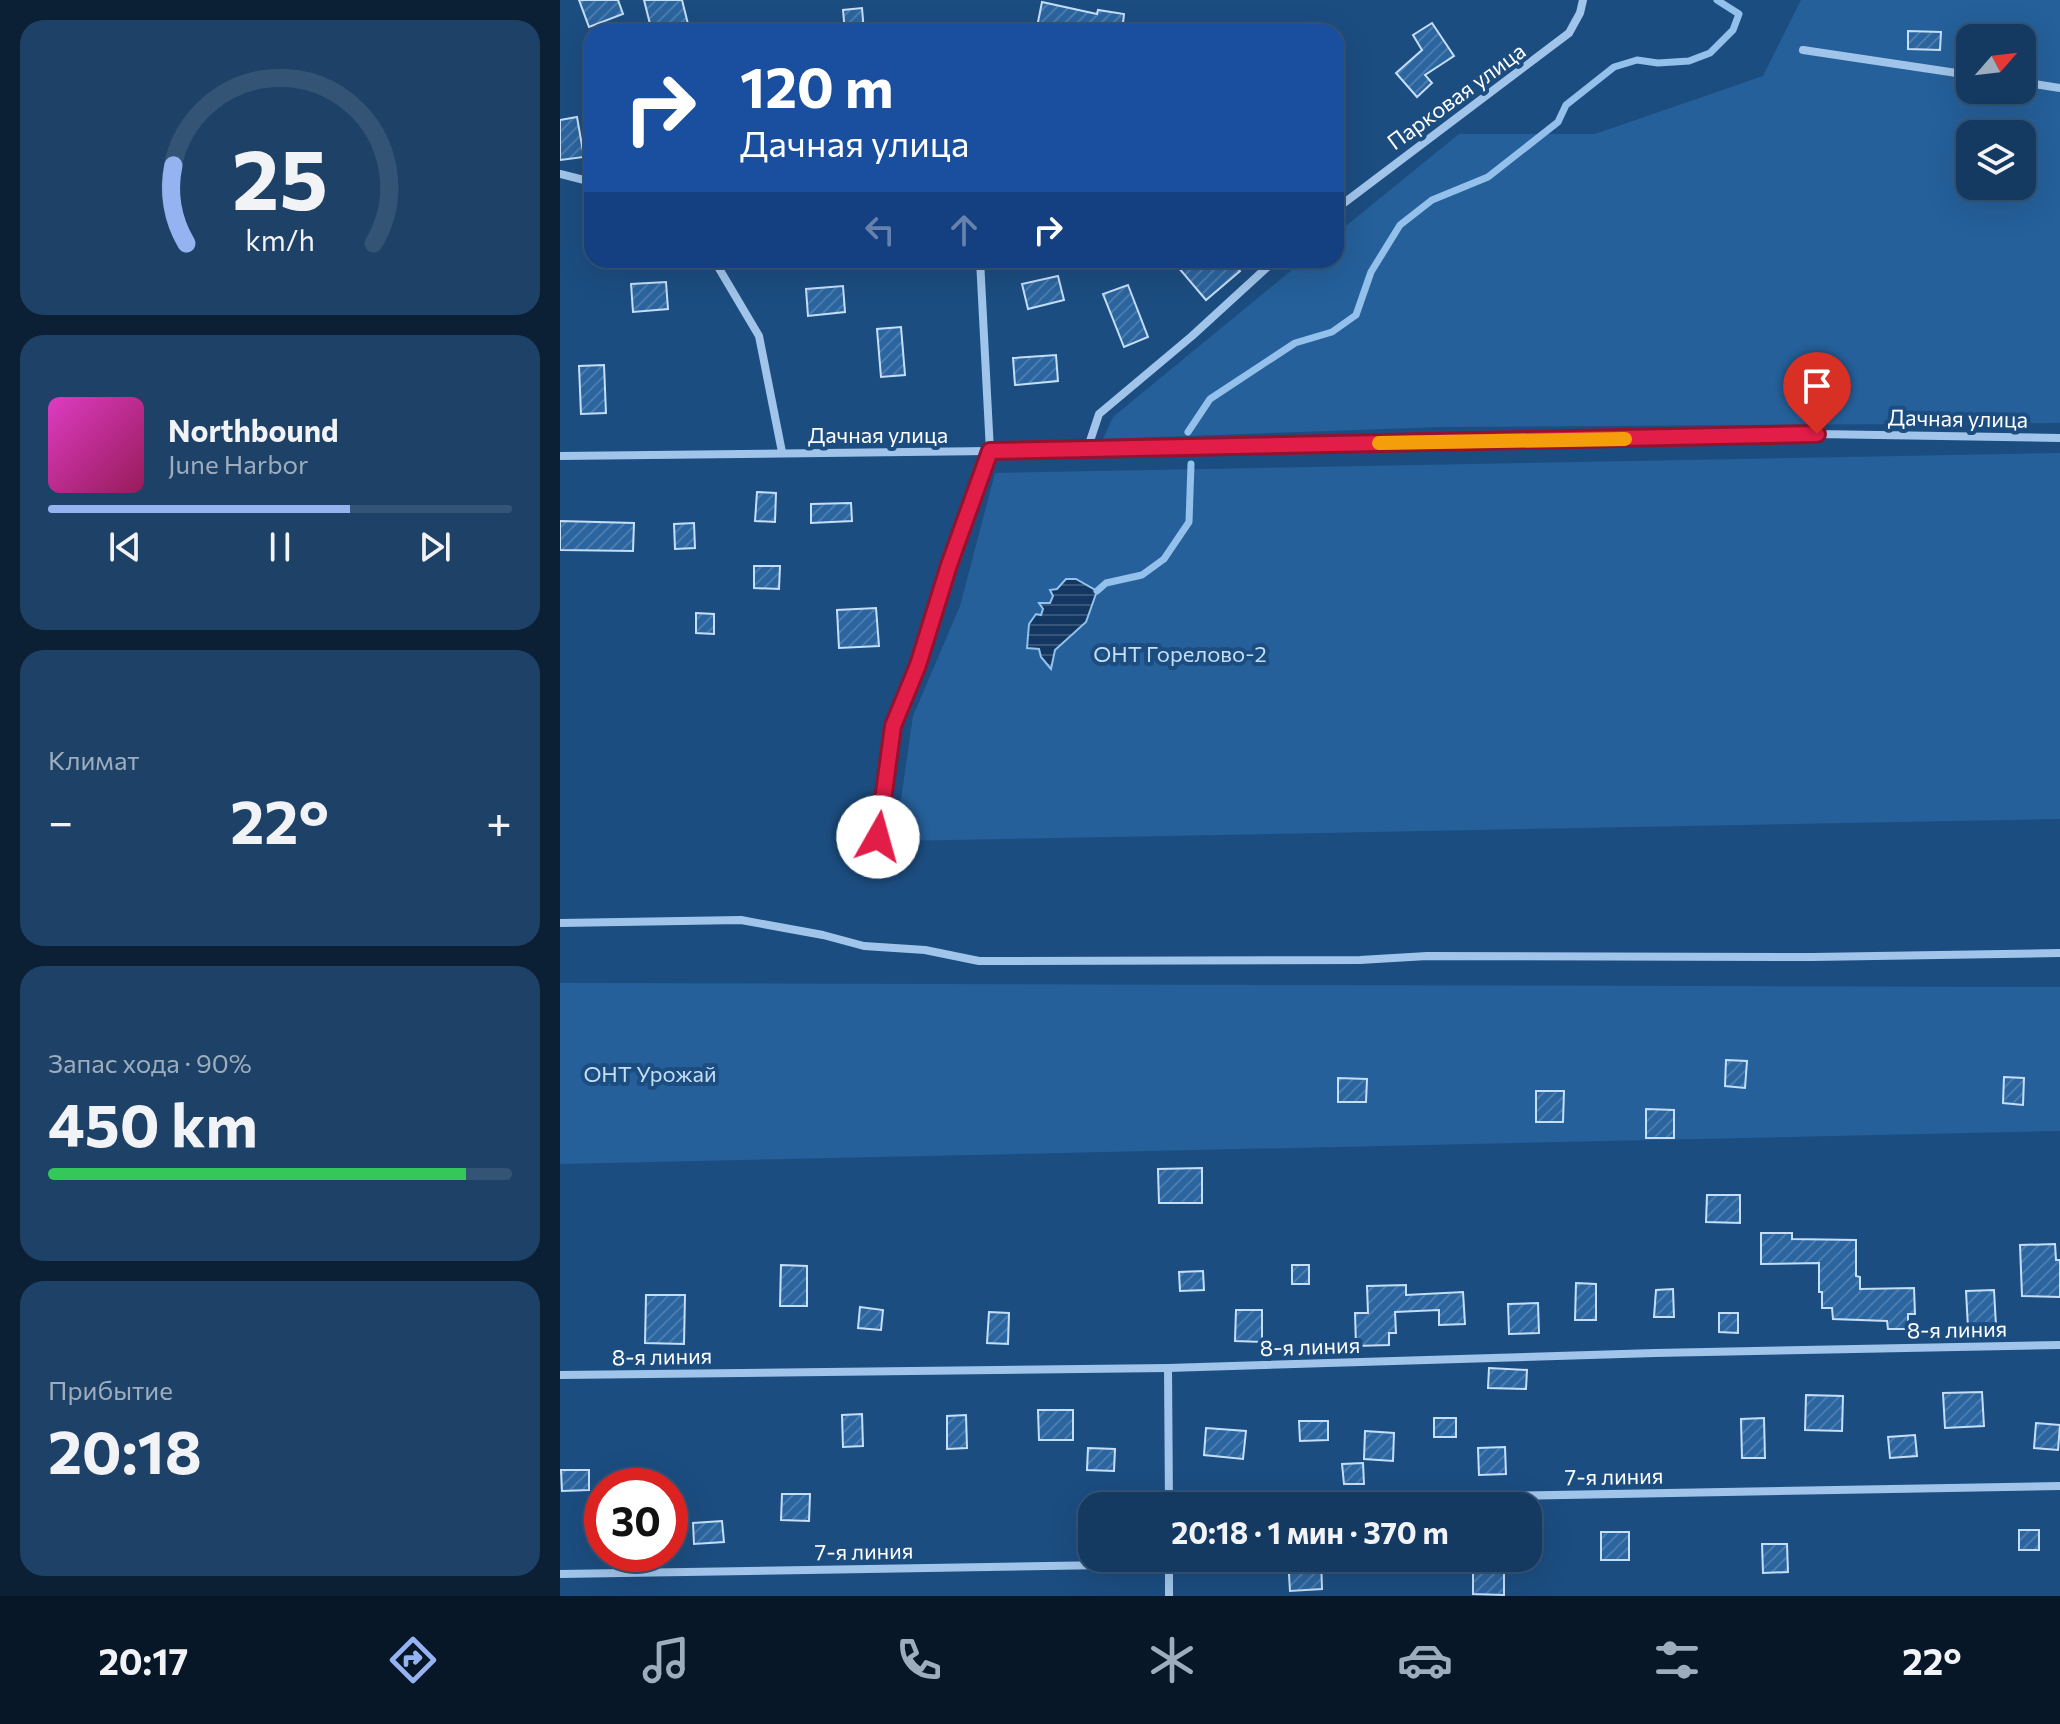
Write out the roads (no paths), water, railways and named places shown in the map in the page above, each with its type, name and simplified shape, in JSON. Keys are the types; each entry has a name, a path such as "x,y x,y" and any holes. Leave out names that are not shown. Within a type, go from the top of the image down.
{"street":[{"name":"Парковая улица","path":"1344,203 1472,103 1569,33 1583,0"},
{"path":"1803,50 1956,73"},
{"path":"2036,84 2060,88"},
{"path":"560,174 584,180"},
{"path":"719,268 759,336 782,452"},
{"path":"878,837 893,726 918,665 949,565 990,451 980,268"},
{"path":"1088,447 1099,414 1266,268"},
{"name":"Дачная улица","path":"560,456 1509,442 1817,434 2060,438"},
{"path":"560,923 741,920 864,946 925,950 979,961 2060,953"},
{"name":"8-я линия","path":"560,1375 1168,1368 1640,1353 2060,1345"},
{"path":"1168,1368 1169,1492"},
{"name":"7-я линия","path":"1542,1496 2060,1486"},
{"name":"7-я линия","path":"560,1574 1078,1563"},
{"path":"1169,1572 1169,1596"}],"waterway":[{"path":"1188,432 1210,399 1295,343 1332,332 1356,315 1371,272 1400,225 1432,200 1488,177 1558,122 1566,105 1614,67 1637,60 1658,63 1689,61 1710,53 1733,30 1739,14 1717,0"},
{"path":"1097,591 1106,583 1142,575 1164,559 1189,522 1191,464"}],"park label":[{"name":"ОНТ Горелово-2","path":"1180,653"},
{"name":"ОНТ Урожай","path":"650,1073"}]}
